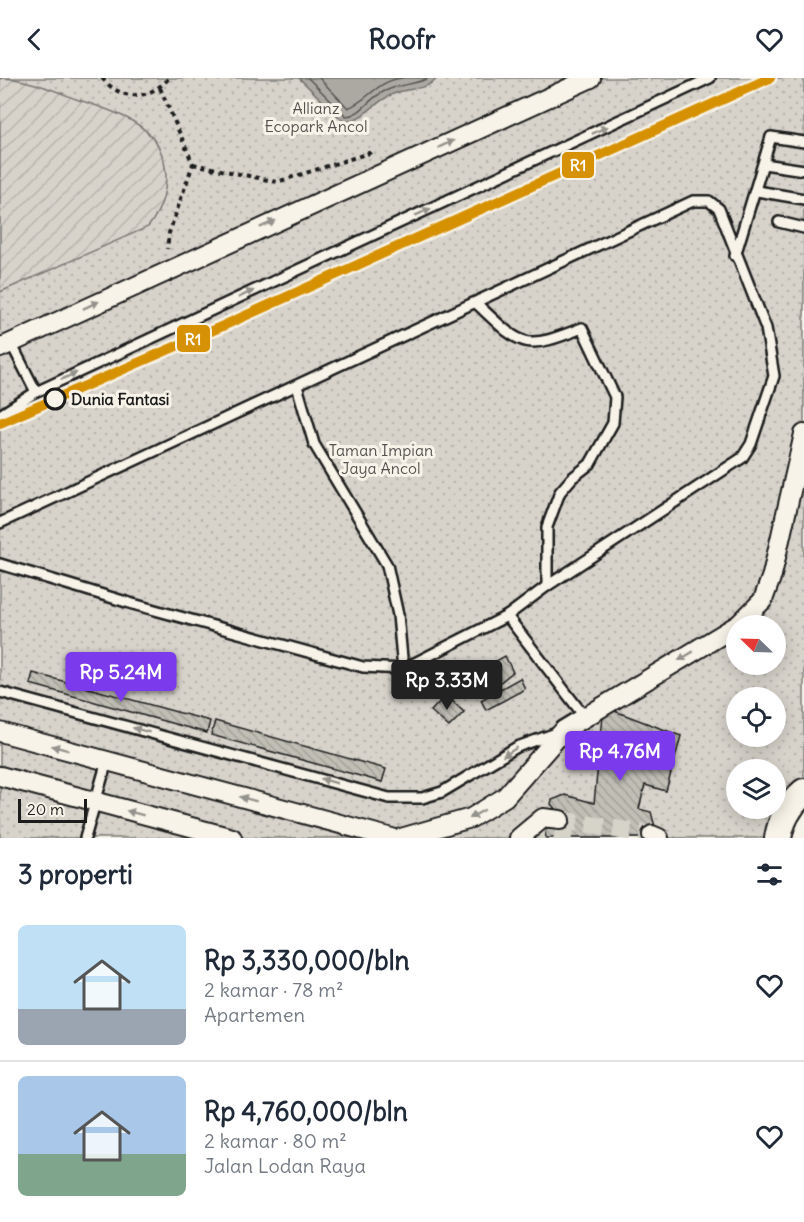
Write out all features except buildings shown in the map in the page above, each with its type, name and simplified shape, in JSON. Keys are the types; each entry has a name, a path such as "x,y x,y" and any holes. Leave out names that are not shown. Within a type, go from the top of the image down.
{"main road":[{"path":"778,838 784,818 793,801 804,792"}],"street":[{"path":"5,345 591,78"},
{"path":"748,615 763,600 772,575 804,435"},
{"path":"401,838 471,818 505,797 564,730 726,632"},
{"path":"0,732 364,834 392,838"},
{"path":"0,776 232,838"},
{"path":"519,838 543,818 560,820"}],"lane":[{"path":"0,415 36,392 710,78"},
{"path":"735,256 757,191 771,137 804,142"},
{"path":"764,164 804,170"},
{"path":"757,191 804,199"},
{"path":"0,523 693,201 709,201 719,209 735,256 766,328 774,376 751,444 742,458 547,586 507,616 403,669 363,667 133,604 0,564"},
{"path":"779,222 804,228"},
{"path":"476,303 513,338 529,344 547,342 582,328 615,397 613,423 590,464 572,478 560,492 548,527 547,586"},
{"path":"5,345 36,392"},
{"path":"297,386 315,444 387,565 398,615 403,669"},
{"path":"507,616 584,716"},
{"path":"0,692 389,798 422,798 442,792 517,747 564,730"},
{"path":"85,838 107,761"}],"path":[{"path":"102,78 121,94 134,97 160,88 169,78"},
{"path":"160,88 193,164 167,241 167,248 175,267"},
{"path":"193,164 277,182 369,153 381,173"}],"green space":[{"name":"Taman Impian Jaya Ancol","path":"0,78 804,78 804,792 778,838 0,838"},
{"path":"0,78 39,85 112,111 132,121 156,142 166,170 166,185 157,214 148,227 0,292"}],"water":[{"path":"299,78 437,78 427,85 393,94 357,118 344,122"}],"tunnel":[{"path":"560,820 652,835"},
{"path":"529,838 539,832 574,838"}],"transit line":[{"name":"R1","path":"0,423 225,325 770,78"}],"place":[{"name":"Dunia Fantasi","path":"55,399"}],"park label":[{"name":"Allianz Ecopark Ancol","path":"316,117"}]}
